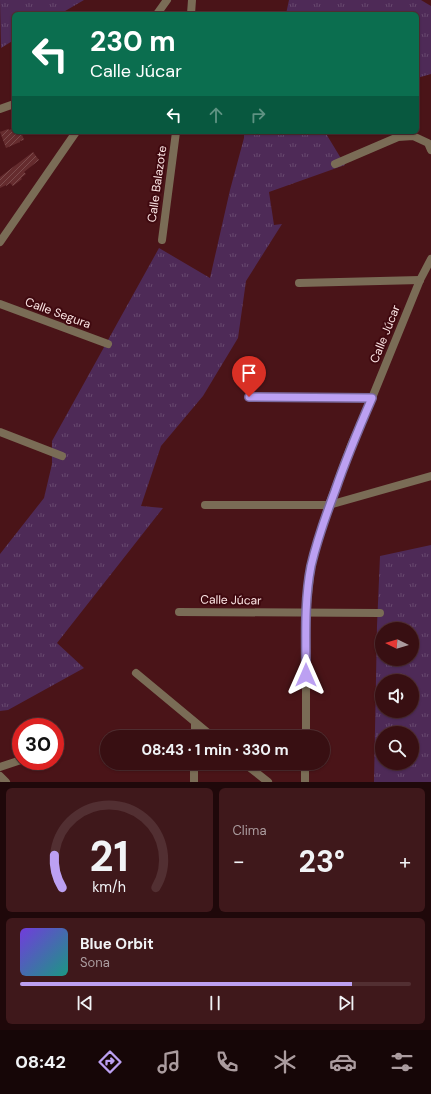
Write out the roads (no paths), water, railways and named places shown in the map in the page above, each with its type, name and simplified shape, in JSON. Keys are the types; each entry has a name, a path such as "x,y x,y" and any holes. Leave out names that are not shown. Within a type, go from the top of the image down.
{"street":[{"path":"158,12 167,0"},
{"path":"191,12 192,0"},
{"path":"0,109 12,105"},
{"path":"0,242 75,134"},
{"name":"Calle Balazote","path":"162,240 176,134"},
{"path":"335,164 398,137 413,136 428,143 431,150"},
{"name":"Calle Júcar","path":"306,730 306,613 311,566 329,505 352,443 420,280 431,259"},
{"path":"299,283 420,280"},
{"name":"Calle Segura","path":"0,304 108,344"},
{"path":"249,397 372,398"},
{"path":"0,432 62,456"},
{"path":"204,505 329,505 431,476"},
{"name":"Calle Júcar","path":"179,612 380,613"},
{"path":"136,673 205,730"},
{"path":"195,722 195,730"},
{"path":"0,767 12,763"},
{"path":"194,770 194,782"},
{"path":"253,770 268,782"},
{"path":"305,782 306,770"},
{"path":"0,776 6,782"}]}
